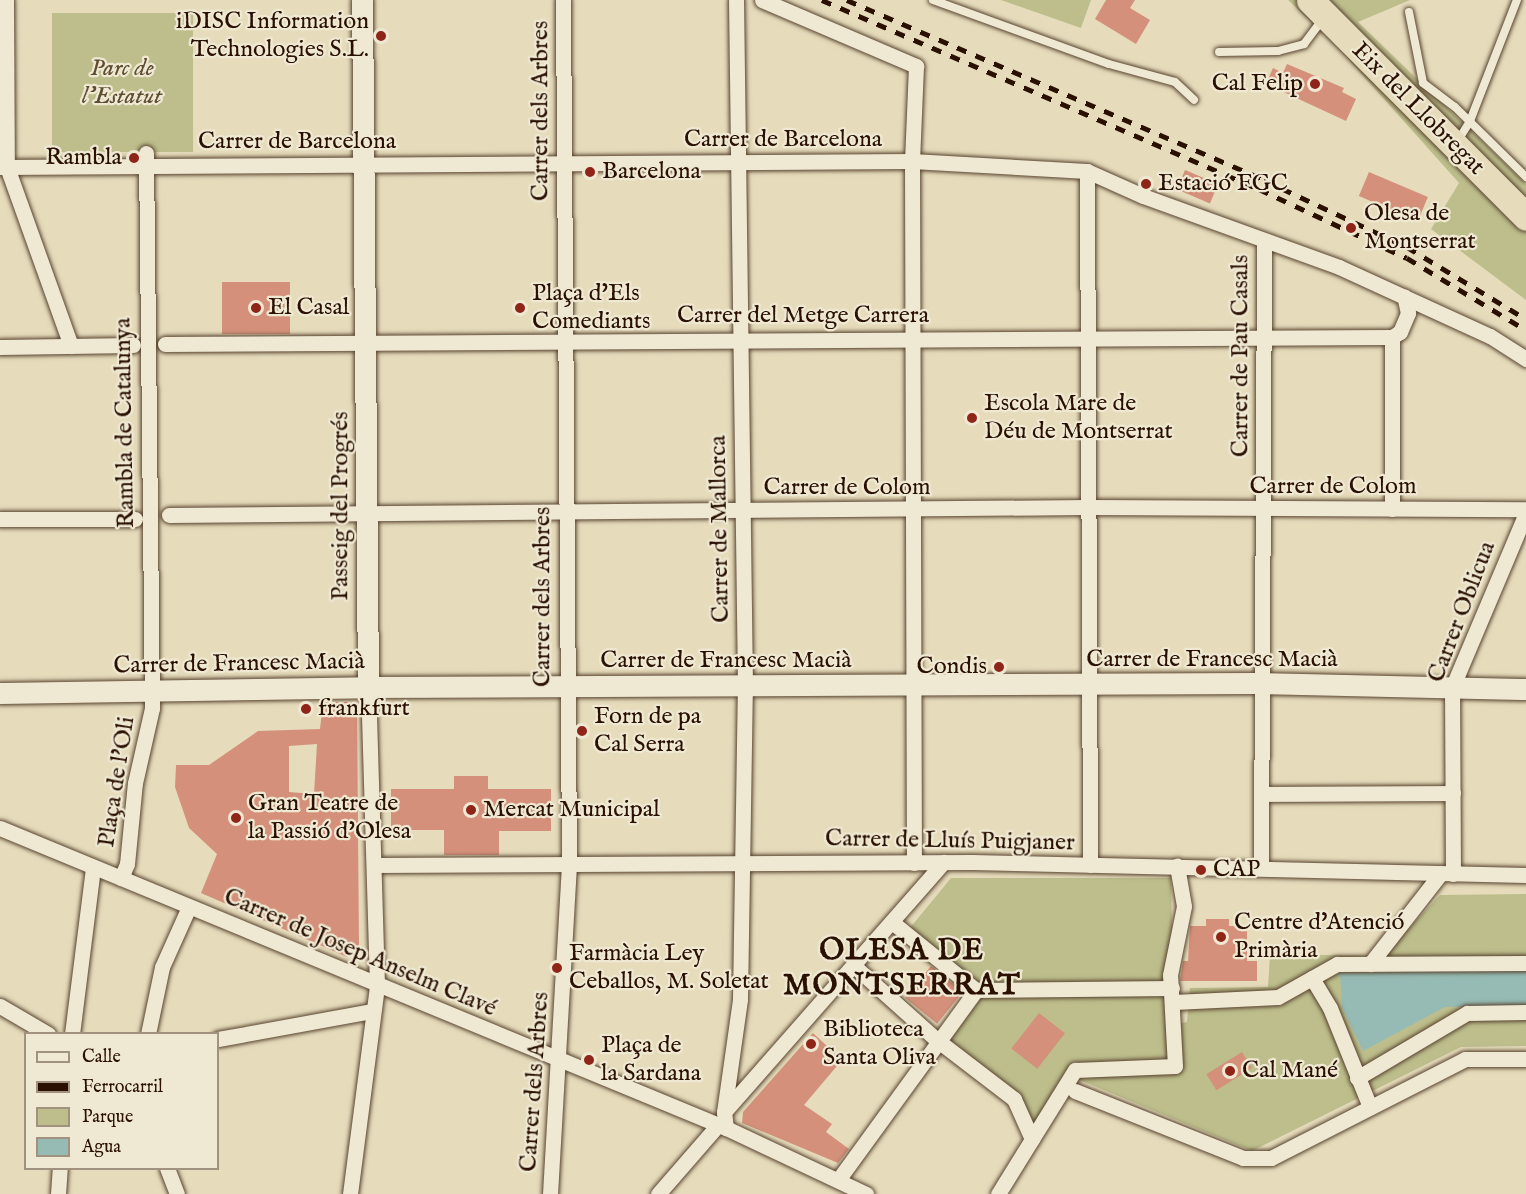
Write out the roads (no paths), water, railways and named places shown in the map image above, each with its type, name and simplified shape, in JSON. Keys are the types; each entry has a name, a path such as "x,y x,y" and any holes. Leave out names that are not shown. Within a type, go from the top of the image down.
{"highway":[{"name":"Eix del Llobregat","path":"1318,8 1526,217"}],"street":[{"path":"6,0 4,167 71,346"},
{"name":"Passeig del Progrés","path":"350,1194 377,985 368,687 362,0"},
{"name":"Carrer dels Arbres","path":"550,1194 560,1061 568,861 563,0"},
{"name":"Carrer de Mallorca","path":"723,1122 740,999 743,861 745,686 736,0"},
{"path":"762,0 916,66 912,161 911,511 914,864"},
{"name":"Carrer de Barcelona","path":"4,167 145,160 363,164 912,161 1087,171 1264,242 1339,267 1490,336 1526,359"},
{"name":"Rambla de Catalunya","path":"145,160 151,692"},
{"path":"1087,171 1090,865"},
{"name":"Carrer de Pau Casals","path":"1261,866 1264,242"},
{"path":"1392,509 1392,337 1405,323 1408,305 1404,296"},
{"name":"Carrer del Metge Carrera","path":"165,344 365,340 1392,337"},
{"path":"0,347 132,345"},
{"name":"Carrer de Colom","path":"169,515 366,512 911,511 1089,507 1526,511"},
{"name":"Carrer Oblicua","path":"1447,874 1453,793 1452,688 1526,511"},
{"path":"0,519 135,519"},
{"name":"Carrer de Francesc Macià","path":"0,693 368,687 1089,686 1262,683 1526,689"},
{"name":"Plaça de l'Oli","path":"121,878 127,864 135,783 152,708 151,692"},
{"path":"1261,794 1453,793"},
{"name":"Carrer de Josep Anselm Clavé","path":"0,828 560,1061 723,1122 866,1194"},
{"name":"Carrer de Lluís Puigjaner","path":"374,865 568,861 914,864 944,862 1177,867 1261,866 1526,875"},
{"path":"658,1194 723,1122 853,965 944,862"},
{"path":"72,1032 93,867"},
{"path":"998,1194 1075,1070 1175,1066 1171,957 1184,906 1177,867"},
{"path":"1370,964 1447,874"},
{"path":"148,1032 162,967 189,907"},
{"path":"892,922 976,990 1278,997 1337,964 1526,963"},
{"path":"853,965 937,1040 1014,1099 1032,1139"},
{"path":"1312,978 1330,1008 1370,1107"},
{"path":"838,1180 937,1040 976,990"},
{"path":"0,1006 45,1032"},
{"path":"219,1039 372,1011"},
{"path":"1357,1078 1467,1013 1526,1012"},
{"path":"1075,1091 1244,1158 1270,1158 1465,1059 1526,1059"},
{"path":"58,1194 60,1170"},
{"path":"169,1170 177,1194"}],"lane":[{"path":"933,0 1108,64 1175,82 1194,100"},
{"path":"1455,146 1470,121 1517,0"},
{"path":"1219,51 1278,51 1304,44 1318,8"},
{"path":"1408,12 1423,83 1470,121 1526,177"}],"water":[{"path":"1526,969 1526,1006 1445,1007 1363,1051 1342,1007 1340,973"}],"railway":[{"path":"822,0 1259,189 1407,258 1526,330"},
{"path":"847,0 1264,180 1407,247 1526,319"}],"place":[{"name":"iDISC Information Technologies S.L.","path":"381,36"},
{"name":"Cal Felip","path":"1315,84"},
{"name":"Rambla","path":"134,158"},
{"name":"Barcelona","path":"590,172"},
{"name":"Estació FGC","path":"1146,184"},
{"name":"Olesa de Montserrat","path":"1351,228"},
{"name":"El Casal","path":"256,308"},
{"name":"Plaça d'Els Comediants","path":"520,308"},
{"name":"Escola Mare de Déu de Montserrat","path":"972,418"},
{"name":"Condis","path":"999,667"},
{"name":"frankfurt","path":"306,709"},
{"name":"Forn de pa Cal Serra","path":"582,731"},
{"name":"Mercat Municipal","path":"471,810"},
{"name":"Gran Teatre de la Passió d'Olesa","path":"236,818"},
{"name":"CAP","path":"1201,870"},
{"name":"Centre d'Atenció Primària","path":"1221,937"},
{"name":"Farmàcia Ley Ceballos, M. Soletat","path":"557,968"},
{"name":"Biblioteca Santa Oliva","path":"811,1044"},
{"name":"Plaça de la Sardana","path":"589,1060"},
{"name":"Cal Mané","path":"1230,1071"}],"district":[{"name":"OLESA DE MONTSERRAT","path":"902,968"}],"park label":[{"name":"Parc de l'Estatut","path":"122,83"}]}
